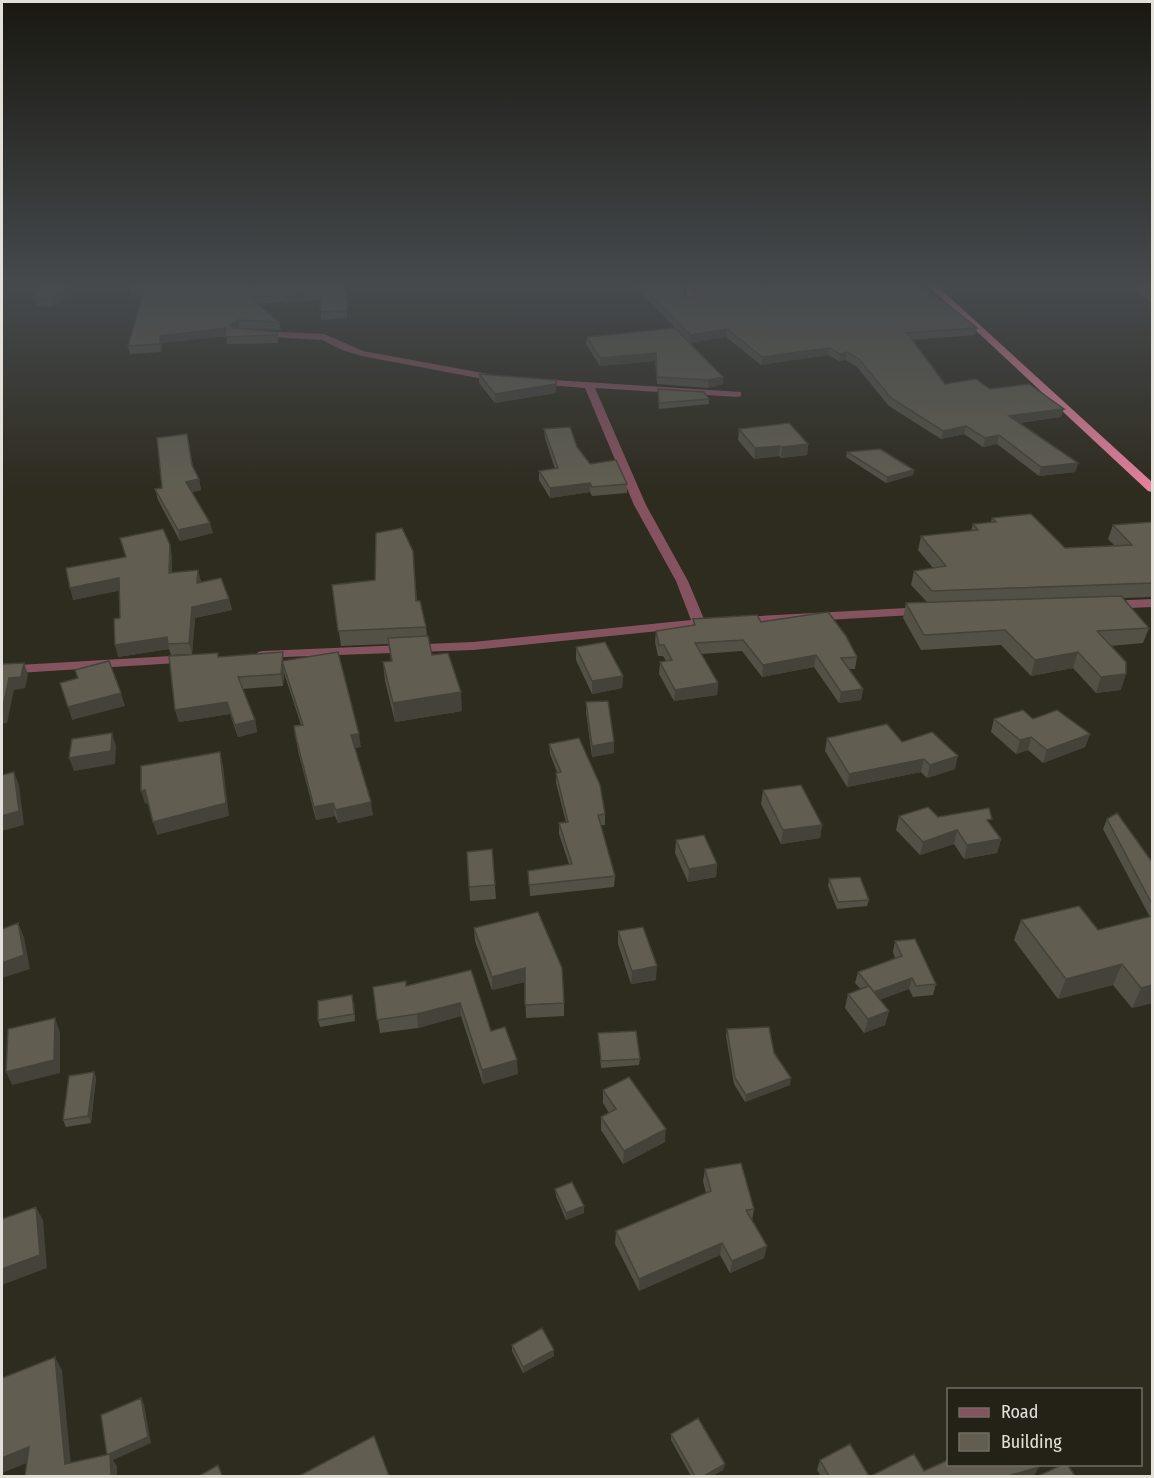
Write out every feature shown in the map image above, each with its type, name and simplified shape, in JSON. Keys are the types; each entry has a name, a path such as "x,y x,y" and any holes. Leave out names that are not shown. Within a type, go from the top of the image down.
{"highway":[{"path":"1007,354 1152,488"}],"street":[{"path":"367,354 513,380"},
{"path":"524,381 738,394"},
{"path":"588,384 640,505 681,581 699,623"},
{"path":"1093,605 1152,603"},
{"path":"249,656 473,646 699,623 940,611"},
{"path":"2,670 202,658"}],"building":[{"path":"598,354 645,354 600,358"},
{"path":"656,354 700,354 723,377 708,380 657,377"},
{"path":"758,354 785,354 762,357"},
{"path":"850,354 923,354 945,384 976,379 990,389 1029,384 1064,409 1009,416 1078,463 1041,467 999,435 985,438 966,426 943,431 891,398 859,359"},
{"path":"479,374 556,380 556,384 495,394"},
{"path":"658,389 704,392 709,399 659,403"},
{"path":"789,423 808,444 755,448 739,429"},
{"path":"570,427 577,447 590,464 616,460 627,484 592,487 590,483 550,488 539,471 558,468 544,429"},
{"path":"187,434 192,465 199,479 186,482 210,523 178,530 155,489 162,488 157,438"},
{"path":"880,449 914,470 887,477 847,452"},
{"path":"1031,514 1065,548 1132,545 1113,525 1152,522 1152,583 932,591 914,571 946,566 921,536 978,530 973,524 996,522 992,518"},
{"path":"402,528 413,551 416,601 420,601 426,627 338,631 332,585 375,580 376,533"},
{"path":"163,529 170,545 169,573 198,570 197,583 221,578 229,599 192,607 189,643 168,644 167,637 115,645 114,619 120,618 119,578 70,588 66,568 126,557 120,538"},
{"path":"1121,596 1149,628 1097,631 1126,662 1126,674 1101,677 1078,652 1035,660 1005,630 924,635 906,603"},
{"path":"828,612 846,636 857,657 841,658 863,689 841,692 816,655 763,665 743,640 695,643 718,683 675,690 660,662 672,660 664,645 659,645 656,631 695,625 693,619 757,615 761,622"},
{"path":"428,636 432,655 448,653 461,692 393,703 383,662 392,661 388,638"},
{"path":"605,642 623,676 592,681 576,647"},
{"path":"283,652 281,674 238,677 255,720 235,725 227,702 175,710 169,656 218,653 218,657"},
{"path":"338,652 359,734 351,735 371,802 336,810 333,803 314,807 294,726 303,725 282,661"},
{"path":"109,661 121,693 68,707 60,683 78,678 75,670"},
{"path":"24,663 21,677 9,678 2,711 2,664"},
{"path":"608,701 614,742 592,746 586,702"},
{"path":"1023,710 1033,719 1057,710 1090,734 1047,750 1031,737 1020,740 994,719"},
{"path":"887,724 902,742 932,732 958,756 930,765 924,759 849,774 827,738"},
{"path":"112,733 111,751 69,758 72,739"},
{"path":"579,738 600,785 605,814 598,815 615,876 529,885 528,871 572,864 559,823 568,822 556,773 561,772 549,744"},
{"path":"220,752 226,803 153,822 145,790 141,791 141,766"},
{"path":"14,772 19,811 2,816 2,775"},
{"path":"801,785 822,825 783,830 763,790"},
{"path":"928,807 938,817 989,808 992,819 987,820 1001,839 967,845 957,830 923,842 899,816"},
{"path":"1117,813 1152,862 1152,904 1107,819"},
{"path":"704,835 717,864 689,869 676,840"},
{"path":"492,849 495,885 469,887 467,852"},
{"path":"860,877 869,900 838,902 829,879"},
{"path":"1079,906 1098,930 1152,916 1152,985 1141,988 1122,964 1066,979 1021,920"},
{"path":"538,912 562,968 564,1003 525,1005 525,968 492,977 474,928"},
{"path":"18,923 24,955 2,963 2,929"},
{"path":"643,927 657,966 632,971 618,931"},
{"path":"915,939 936,984 916,986 912,978 874,992 858,972 902,956 895,941"},
{"path":"471,970 491,1031 505,1027 517,1060 482,1070 460,1003 417,1014 377,1020 373,987 406,981 406,986"},
{"path":"869,986 889,1011 868,1019 848,994"},
{"path":"352,995 354,1014 318,1020 318,1001"},
{"path":"55,1018 54,1060 6,1072 8,1029"},
{"path":"769,1027 774,1053 791,1078 746,1095 735,1078 727,1029"},
{"path":"636,1031 640,1059 601,1061 598,1033"},
{"path":"94,1072 88,1116 63,1120 69,1076"},
{"path":"629,1077 666,1129 624,1151 601,1117 616,1109 603,1090"},
{"path":"741,1163 754,1209 746,1210 767,1246 732,1261 722,1243 639,1279 616,1231 711,1191 705,1169"},
{"path":"572,1182 584,1206 566,1213 555,1189"},
{"path":"36,1207 40,1255 2,1269 2,1219"},
{"path":"542,1328 554,1350 523,1367 512,1345"},
{"path":"55,1357 65,1464 110,1454 111,1476 25,1476 29,1447 2,1458 2,1378"},
{"path":"141,1398 148,1437 107,1455 101,1415"},
{"path":"698,1418 725,1464 704,1476 695,1476 671,1434"},
{"path":"374,1436 389,1476 299,1476"},
{"path":"850,1444 869,1476 829,1476 820,1460"},
{"path":"914,1454 924,1471 947,1460 947,1466 1039,1467 1008,1476 871,1476"},
{"path":"218,1465 222,1476 199,1476"},
{"path":"1060,1466 1068,1466 1075,1476 1038,1476"}]}
